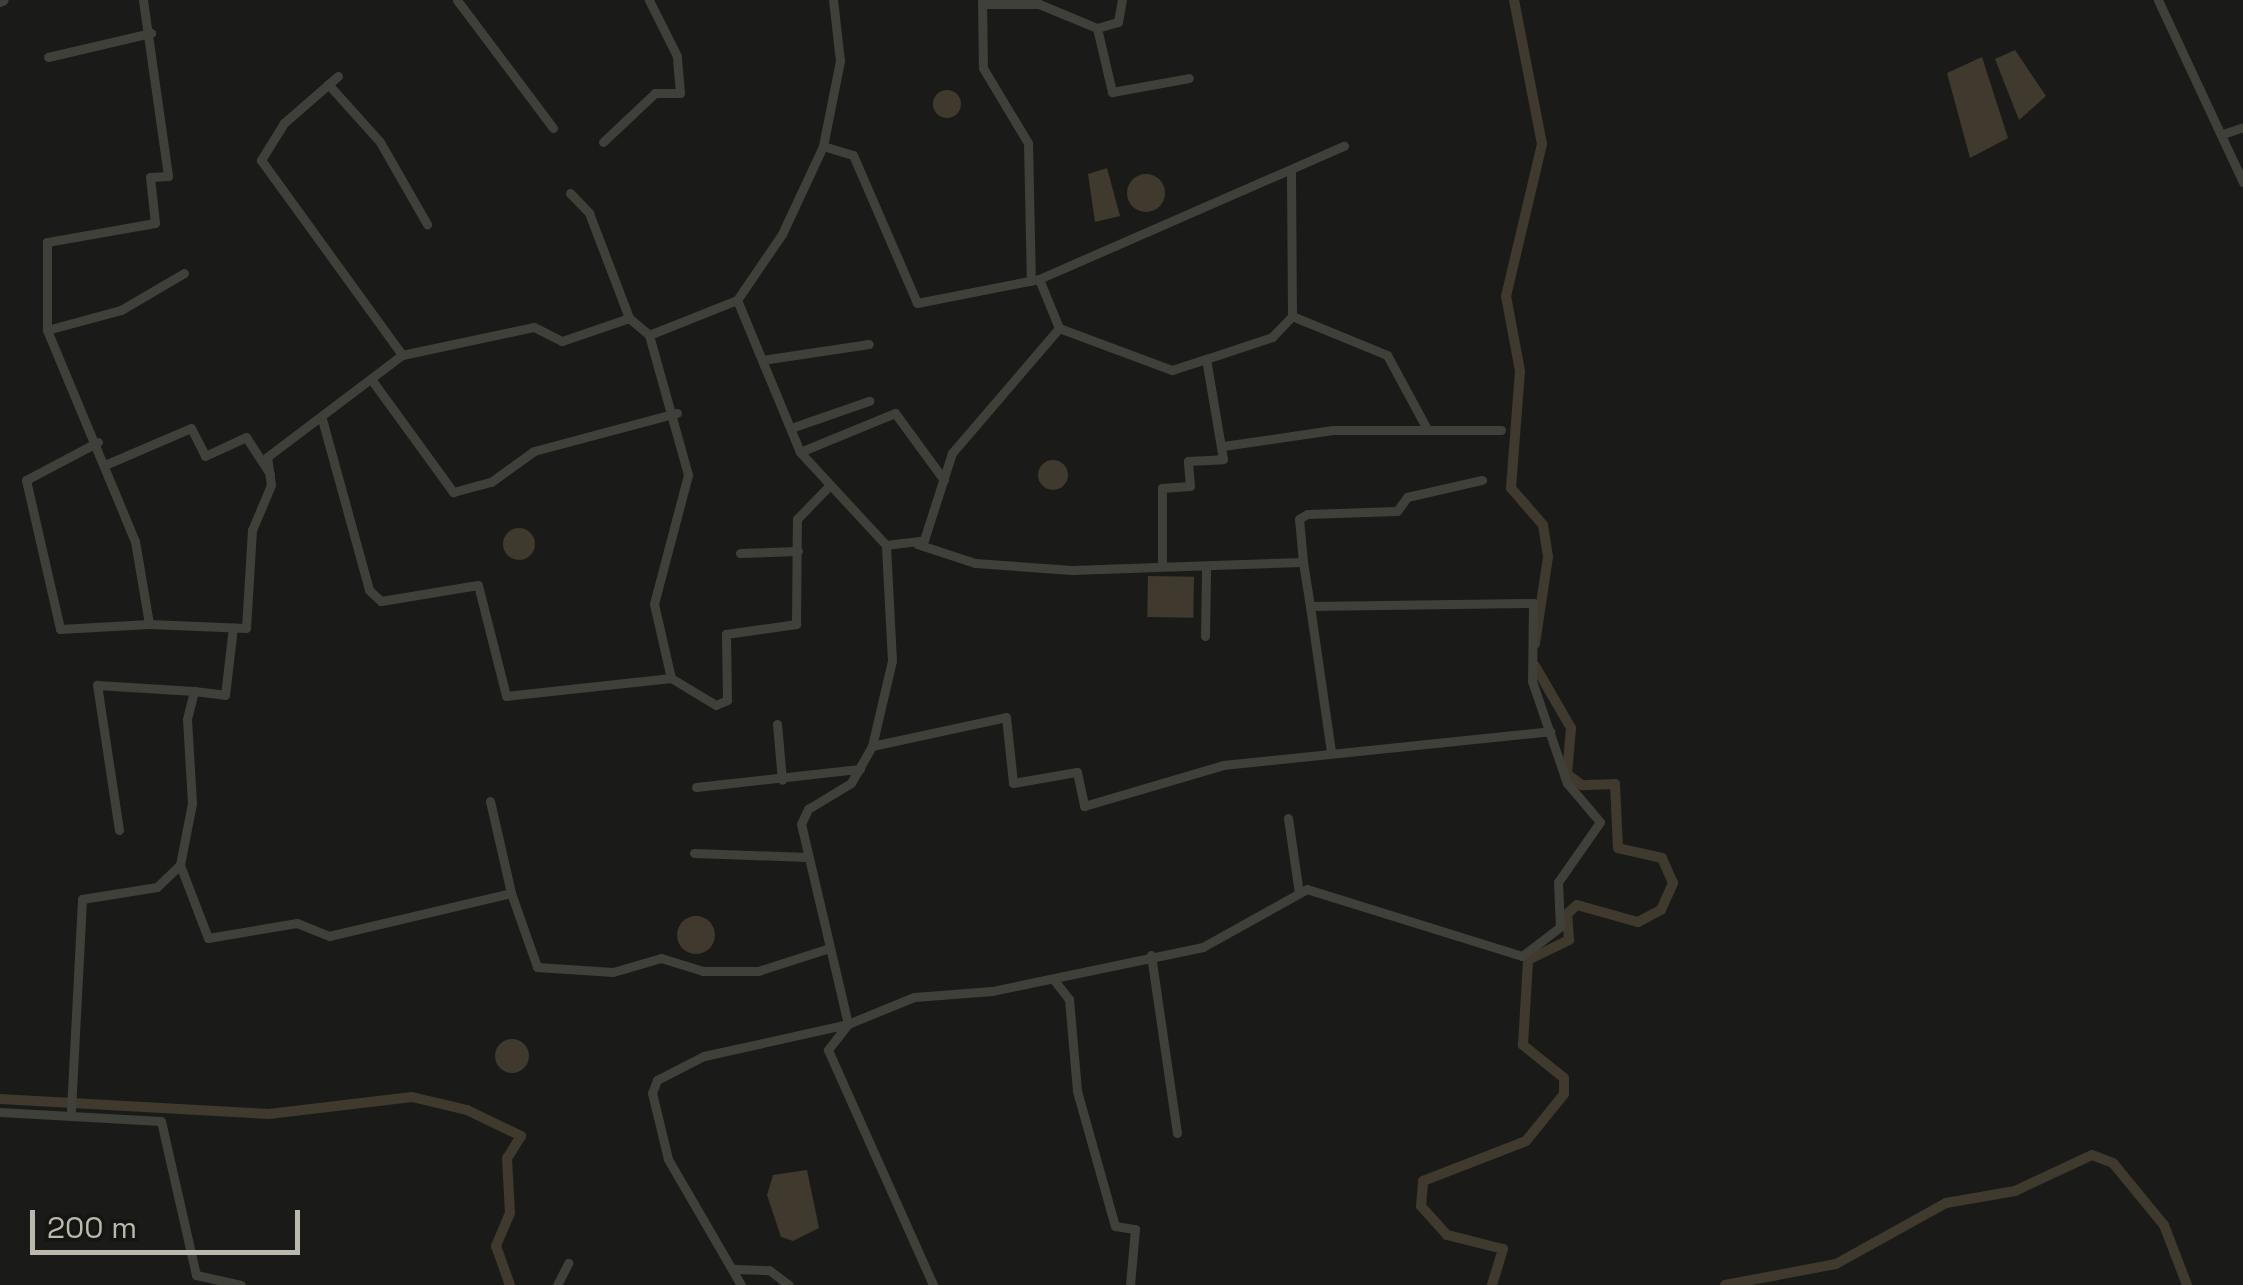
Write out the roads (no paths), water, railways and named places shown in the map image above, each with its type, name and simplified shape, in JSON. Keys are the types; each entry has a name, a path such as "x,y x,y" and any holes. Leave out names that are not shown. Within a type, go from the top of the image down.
{"street":[{"path":"143,0 151,32 168,176 150,176 156,223 47,242 47,330 98,442 135,541 149,624"},
{"path":"457,0 553,128"},
{"path":"603,142 655,94 680,93 677,56 649,0"},
{"path":"649,335 737,300 782,234 824,146 840,61 833,0"},
{"path":"1122,0 1118,22 1097,28 1039,4 984,2 983,68 1028,143 1035,280 1059,328 1172,370 1272,337 1292,316 1291,172"},
{"path":"2158,0 2243,182"},
{"path":"1097,28 1112,92 1188,78"},
{"path":"48,56 151,32"},
{"path":"338,76 284,122 261,160 402,355"},
{"path":"328,84 380,142 427,224"},
{"path":"2222,134 2243,127"},
{"path":"824,146 853,155 917,303 1035,280 1344,146"},
{"path":"570,192 589,214 629,318 649,335 677,413 688,475 654,604 672,678"},
{"path":"47,330 121,310 184,273"},
{"path":"737,300 800,452 826,490 886,545 917,544 975,563 1162,564 1206,569 1303,562"},
{"path":"1292,316 1387,355 1426,427"},
{"path":"98,442 26,480 60,628 149,624 246,628 252,530 270,474 267,458 402,355 534,327 562,341 629,318"},
{"path":"917,544 952,454 1059,328"},
{"path":"762,360 868,344"},
{"path":"1162,564 1162,488 1190,486 1188,461 1223,459 1206,358"},
{"path":"371,379 453,492 491,482 534,451 677,413"},
{"path":"791,428 868,401"},
{"path":"800,452 895,413 944,480"},
{"path":"322,419 369,590 381,601 478,585 500,693 561,695 672,678 716,705 727,700 726,634 796,624 799,511 826,490"},
{"path":"1223,446 1426,427 1501,430"},
{"path":"107,464 191,428 205,456 246,437 270,474"},
{"path":"1330,752 1299,518 1307,514 1397,512 1407,498 1482,480"},
{"path":"848,1024 826,949 807,857 808,809 860,769 872,746 892,661 886,545"},
{"path":"740,553 798,550"},
{"path":"1205,636 1206,569"},
{"path":"742,1285 735,1268 716,1252 668,1159 657,1080 704,1056 848,1024 914,997 1054,980 1236,934 1299,893 1522,956 1552,938 1563,908 1558,882 1600,822 1567,783 1530,668 1533,604 1310,606"},
{"path":"119,830 97,685 225,695 233,628"},
{"path":"194,691 192,803 180,865 208,938 297,924 330,936 512,893"},
{"path":"872,746 1006,717 1014,782 1076,772 1084,806 1223,765 1550,731"},
{"path":"777,724 782,780"},
{"path":"696,787 860,769"},
{"path":"490,801 512,893 537,967 613,972 661,958 746,972 826,949"},
{"path":"1288,818 1299,893"},
{"path":"694,853 807,857"},
{"path":"71,1110 82,899 157,887 180,865"},
{"path":"1152,954 1177,1133"},
{"path":"1054,980 1069,999 1077,1091 1114,1198 1115,1226 1135,1230 1130,1285"},
{"path":"848,1024 828,1050 933,1285"},
{"path":"0,1112 71,1110 161,1121 196,1276 241,1285"},
{"path":"557,1285 568,1263"},
{"path":"735,1268 769,1270 788,1285"}],"waterway":[{"path":"1514,0 1542,144 1506,296 1520,371 1511,488 1543,525 1548,557 1535,644"},
{"path":"1492,1285 1503,1249 1447,1235 1421,1206 1423,1181 1526,1141 1564,1094 1564,1078 1523,1045 1528,960 1569,940 1567,914 1577,905 1638,922 1661,910 1673,883 1662,858 1618,848 1615,784 1582,785 1567,774 1571,728 1535,666"},
{"path":"0,1099 269,1114 412,1097 467,1110 521,1136 507,1158 510,1213 496,1246 510,1285"},
{"path":"1725,1285 1836,1264 1946,1203 2015,1191 2092,1155 2113,1163 2164,1225 2187,1285"}]}
